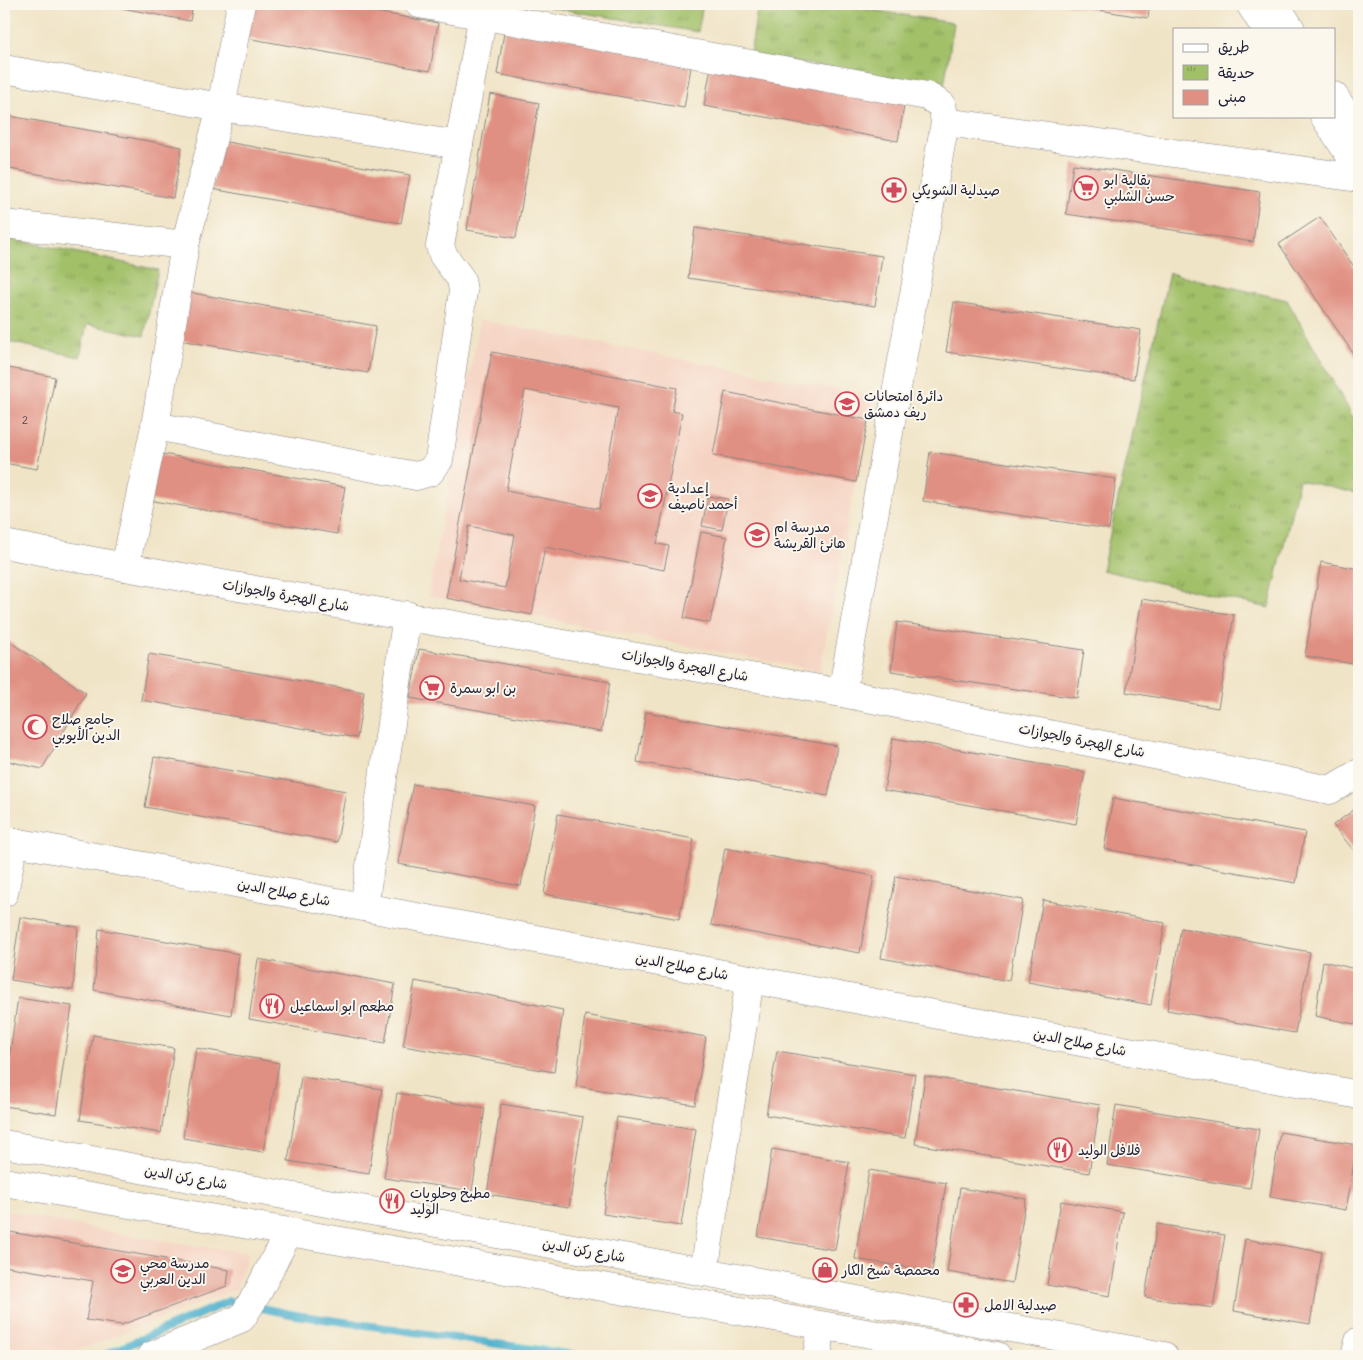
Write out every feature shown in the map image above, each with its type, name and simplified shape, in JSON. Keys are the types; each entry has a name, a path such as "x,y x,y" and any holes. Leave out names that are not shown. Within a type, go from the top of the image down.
{"street":[{"path":"125,567 155,426 185,245 221,107 241,4"},
{"path":"419,4 484,10 928,96 942,105 945,122 842,692"},
{"path":"1250,4 1265,28"},
{"path":"1275,4 1290,28"},
{"path":"155,426 416,476 430,472 439,460 463,291 461,278 443,255 440,246 484,10"},
{"path":"4,68 221,107 459,146"},
{"path":"1336,99 1359,133"},
{"path":"1325,118 1359,169"},
{"path":"945,122 1359,178"},
{"path":"4,224 185,245"},
{"name":"شارع الهجرة والجوازات","path":"4,544 125,567 842,692 1330,790 1359,773"},
{"path":"364,907 406,615"},
{"path":"4,893 9,841"},
{"name":"شارع صلاح الدين","path":"9,841 1359,1095"},
{"path":"704,1272 750,979"},
{"name":"شارع ركن الدين","path":"4,1144 1164,1356"},
{"path":"4,1182 997,1356"},
{"path":"151,1356 242,1318 258,1292 288,1233"},
{"path":"817,1356 822,1326"},
{"path":"1355,1356 1359,1341"}],"shaded area":[{"name":"إعدادية أحمد ناصيف","path":"480,320 872,396 820,671 428,596"},
{"name":"مدرسة محي الدين العربي","path":"4,1210 115,1233 248,1253 236,1289 63,1356 4,1356"}],"green space":[{"path":"548,4 703,4 698,32 547,7"},
{"path":"758,4 833,4 954,23 944,86 750,55"},
{"path":"4,237 158,270 144,336 87,324 80,357 4,341"},
{"path":"1169,273 1287,300 1359,428 1359,494 1299,480 1269,608 1102,570"}],"building":[{"path":"101,4 193,4 190,21"},
{"path":"247,4 331,4 438,23 430,71 241,37"},
{"path":"1061,4 1150,4 1148,18"},
{"path":"505,27 692,61 684,108 497,74"},
{"path":"712,61 906,95 898,141 704,106"},
{"path":"490,94 539,103 516,238 467,230"},
{"path":"4,115 182,147 173,198 4,168"},
{"path":"221,141 410,175 401,223 212,189"},
{"path":"1073,164 1260,192 1253,242 1066,214"},
{"path":"1320,217 1359,274 1359,362 1279,244"},
{"path":"695,228 882,256 875,306 688,278"},
{"path":"187,292 376,326 368,373 179,340"},
{"path":"954,302 1141,330 1134,379 946,352"},
{"path":"492,352 677,388 672,411 682,413 657,544 669,546 664,570 545,547 532,615 446,598","holes":["525,390 618,408 599,509 506,491","469,526 515,535 505,588 459,579"]},
{"path":"4,367 55,377 37,469 4,463"},
{"path":"725,392 868,420 856,482 713,455"},
{"path":"930,452 1116,479 1109,529 923,501"},
{"path":"157,453 345,487 337,534 149,500"},
{"path":"708,496 728,499 722,530 702,526"},
{"path":"701,532 727,537 710,623 684,618"},
{"path":"1321,562 1359,569 1359,665 1305,656"},
{"path":"1142,599 1234,615 1218,708 1126,692"},
{"path":"897,622 1084,650 1077,698 891,671"},
{"name":"جامع صلاح الدين الأيوبي","path":"4,638 86,693 42,769 4,760"},
{"path":"419,649 610,682 601,732 410,698"},
{"path":"149,654 364,692 357,738 141,700"},
{"path":"646,712 837,746 828,796 637,762"},
{"path":"893,738 1085,772 1076,824 884,790"},
{"path":"154,757 346,791 337,842 145,807"},
{"path":"413,784 535,806 521,886 398,864"},
{"path":"1113,798 1305,832 1296,883 1104,849"},
{"path":"1359,806 1359,857 1333,825"},
{"path":"558,814 694,839 679,919 544,894"},
{"path":"725,848 874,876 860,953 711,925"},
{"path":"896,876 1023,900 1009,981 881,958"},
{"path":"1043,900 1165,923 1151,1005 1028,982"},
{"path":"20,917 78,927 73,990 11,980"},
{"path":"1181,928 1310,952 1295,1033 1167,1010"},
{"path":"99,929 239,954 231,1015 94,990"},
{"path":"258,959 395,984 385,1043 249,1019"},
{"path":"1323,961 1359,970 1359,1025 1315,1016"},
{"path":"415,981 563,1010 554,1072 403,1046"},
{"path":"18,998 72,1006 56,1114 4,1106 4,1093"},
{"path":"585,1015 706,1037 695,1105 576,1086"},
{"path":"93,1035 174,1048 161,1133 80,1120"},
{"path":"196,1048 279,1063 263,1152 183,1138"},
{"path":"777,1051 915,1074 905,1138 766,1115"},
{"path":"925,1076 1100,1105 1089,1173 915,1144"},
{"path":"301,1077 382,1089 369,1174 288,1161"},
{"path":"397,1093 485,1108 472,1191 384,1178"},
{"path":"501,1104 583,1117 569,1207 487,1194"},
{"path":"1116,1105 1259,1129 1250,1188 1107,1165"},
{"path":"617,1117 696,1129 681,1226 603,1214"},
{"path":"1280,1132 1357,1145 1346,1210 1270,1197"},
{"path":"772,1149 849,1162 835,1250 758,1237"},
{"path":"869,1170 946,1183 932,1271 855,1259"},
{"path":"960,1188 1026,1199 1012,1283 947,1272"},
{"path":"1061,1201 1123,1212 1110,1296 1047,1285"},
{"path":"1157,1224 1225,1235 1213,1308 1145,1297"},
{"path":"4,1231 229,1270 227,1286 121,1325 86,1320 93,1281 4,1266"},
{"path":"1245,1239 1322,1252 1310,1324 1234,1311"}],"waterway":[{"path":"103,1356 229,1301 295,1315 581,1356"}],"place":[{"name":"بقالية ابو حسن الشلبي","path":"1086,188"},
{"name":"صيدلية الشويكي","path":"894,190"},
{"name":"دائرة امتحانات ريف دمشق","path":"847,404"},
{"name":"إعدادية أحمد ناصيف","path":"650,496"},
{"name":"مدرسة ام هانئ القريشة","path":"757,535"},
{"name":"بن ابو سمرة","path":"432,688"},
{"name":"جامع صلاح الدين الأيوبي","path":"35,727"},
{"name":"مطعم ابو اسماعيل","path":"272,1006"},
{"name":"فلافل الوليد","path":"1060,1150"},
{"name":"مطبخ وحلويات الوليد","path":"392,1201"},
{"name":"محمصة شيخ الكار","path":"825,1270"},
{"name":"مدرسة محي الدين العربي","path":"123,1271"},
{"name":"صيدلية الامل","path":"966,1305"}]}
